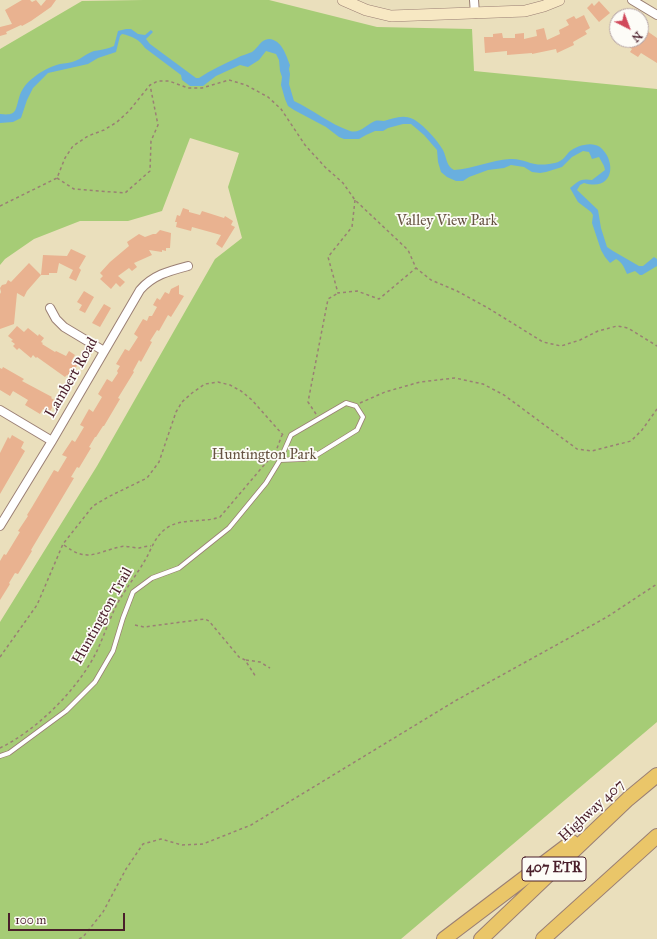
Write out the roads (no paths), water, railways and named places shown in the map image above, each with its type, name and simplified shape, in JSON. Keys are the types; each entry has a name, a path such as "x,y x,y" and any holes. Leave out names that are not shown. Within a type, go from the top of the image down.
{"highway":[{"name":"Highway 407","path":"481,939 628,799 657,775"},
{"path":"444,939 628,799"},
{"name":"407 ETR","path":"543,939 657,836"}],"street":[{"path":"343,0 366,10 392,16 525,11 559,0"},
{"path":"474,0 475,14"},
{"path":"632,0 657,15"},
{"name":"Lambert Road","path":"0,526 144,286 153,278 164,273 188,266"},
{"path":"50,308 56,319 62,325 104,351"},
{"path":"0,410 52,441"}],"lane":[{"path":"0,756 9,753 66,711 95,682 113,651 133,592 152,578 178,568 229,528 266,483 280,460 291,436 346,403 356,406 363,417 357,430 315,456 304,459 280,460"}],"water":[{"path":"131,29 138,34 145,35 151,30 153,32 146,39 150,44 196,78 199,78 222,65 252,52 266,39 273,40 283,49 290,65 289,84 294,101 335,125 354,132 376,121 384,121 402,117 413,119 426,129 438,142 443,150 448,164 454,170 510,159 543,165 556,163 564,158 569,152 580,146 588,144 596,145 600,147 609,160 610,174 602,183 594,185 584,183 580,185 577,190 598,210 601,228 607,247 639,266 643,266 654,257 657,259 657,266 642,275 635,271 627,274 620,262 616,259 610,263 601,250 592,223 593,215 578,202 570,188 585,179 592,180 605,170 599,157 592,159 589,152 583,151 572,157 562,167 546,172 532,172 524,167 511,165 504,168 488,170 469,177 463,181 456,181 447,177 441,172 437,150 424,135 411,124 403,124 383,131 375,131 359,139 344,139 326,127 288,106 281,85 282,77 279,60 276,54 266,51 259,60 248,67 240,65 216,76 203,86 190,86 182,80 181,75 138,41 132,37 122,34 120,36 116,52 98,58 88,64 48,73 33,88 21,118 13,122 0,123 0,114 10,114 14,112 23,89 36,76 53,66 73,62 91,52 114,46 118,31"}],"park label":[{"name":"Valley View Park","path":"447,221"},
{"name":"Huntington Park","path":"264,455"}]}
